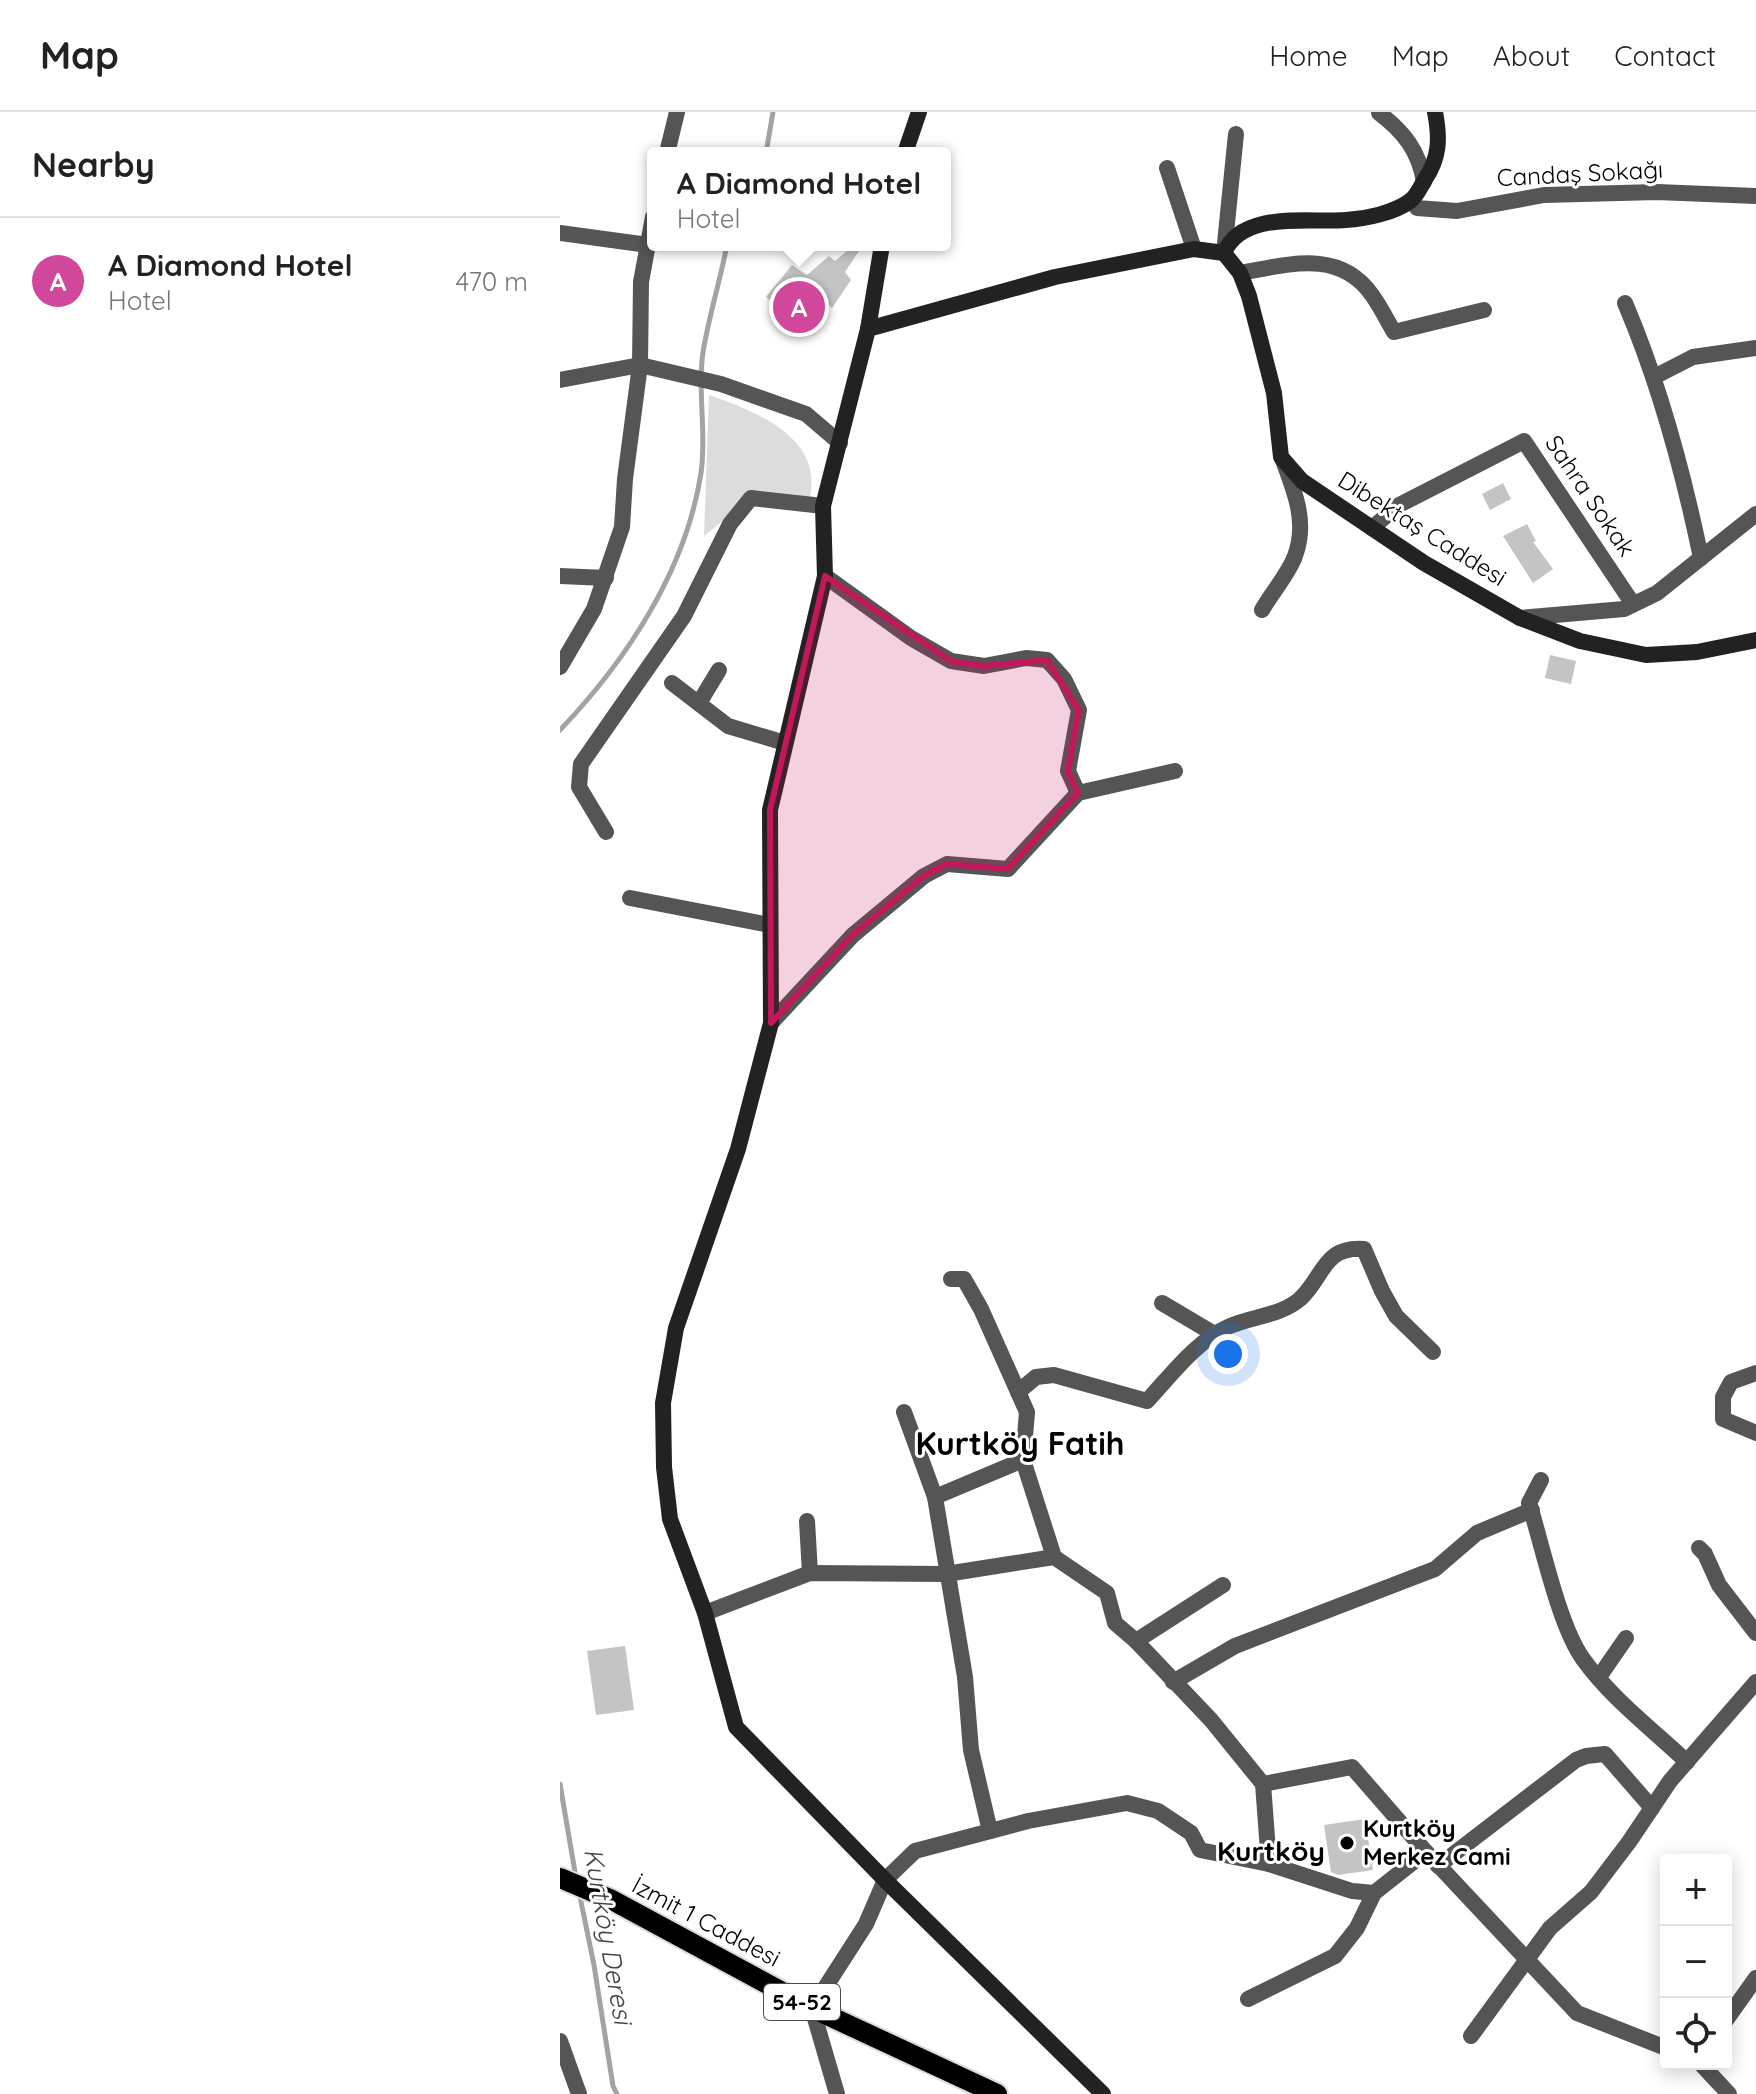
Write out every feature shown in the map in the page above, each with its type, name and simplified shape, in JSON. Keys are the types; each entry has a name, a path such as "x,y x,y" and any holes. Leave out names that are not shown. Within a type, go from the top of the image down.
{"main road":[{"name":"İzmit 1 Caddesi","path":"562,1879 612,1900 812,2008 997,2094"}],"street":[{"path":"668,147 677,112"},
{"path":"907,147 919,112"},
{"path":"1224,253 1230,239 1246,230 1289,219 1347,220 1387,212 1411,200 1433,168 1440,140 1435,112"},
{"path":"1379,113 1395,126 1420,159 1424,182"},
{"path":"1224,253 1236,134"},
{"path":"1167,168 1194,249"},
{"name":"Candaş Sokağı","path":"1411,200 1417,208 1457,211 1544,195 1657,192 1756,196"},
{"path":"560,233 647,245"},
{"path":"868,329 1055,277 1194,249 1224,253 1240,273 1274,393 1281,457 1300,512 1295,558 1262,610"},
{"path":"560,667 594,609 622,527 640,365 641,282 647,250"},
{"path":"881,251 868,329 823,506 825,576 770,810 771,1023 738,1149 676,1328 663,1403 664,1467 670,1519 705,1613 736,1727 885,1880 1103,2094"},
{"path":"1240,273 1311,262 1344,268 1370,292 1394,332 1484,310"},
{"path":"1625,303 1654,377 1686,485 1701,558"},
{"path":"1654,377 1693,357 1756,348"},
{"path":"560,380 640,365 721,384 806,414 840,443"},
{"name":"Sahra Sokak","path":"1372,528 1399,505 1524,441 1633,604"},
{"name":"Dibektaş Caddesi","path":"1281,457 1302,481 1424,563 1520,618 1580,641 1646,655 1697,652 1756,640"},
{"path":"606,832 579,787 581,764 684,616 730,524 751,498 823,506"},
{"path":"1520,618 1624,609 1657,593 1756,514"},
{"path":"560,576 606,578"},
{"path":"825,576 911,638 951,661 984,666 1026,658 1047,660 1064,679 1079,710 1068,771 1078,793"},
{"path":"699,703 719,670"},
{"path":"672,683 728,726 785,743"},
{"path":"771,1023 853,935 924,876 947,864 1008,869 1078,793 1175,771"},
{"path":"630,898 770,925"},
{"path":"1018,1392 1036,1377 1054,1375 1147,1401 1191,1352 1229,1326 1279,1311 1300,1298 1333,1255 1350,1248 1364,1249 1396,1316 1433,1352"},
{"path":"951,1279 964,1279 981,1309 1027,1412 1023,1460 1054,1557 1107,1593 1115,1623 1211,1720 1263,1784 1269,1864"},
{"path":"1162,1303 1216,1335"},
{"path":"1756,1373 1731,1382 1723,1397 1723,1419 1756,1433"},
{"path":"904,1412 935,1497 965,1677 971,1750 990,1831"},
{"path":"935,1497 1023,1460"},
{"path":"1541,1480 1529,1503 1563,1615 1581,1657 1687,1762"},
{"path":"1173,1682 1235,1646 1435,1569 1477,1533 1532,1510"},
{"path":"807,1521 810,1573"},
{"path":"1699,1548 1705,1554 1719,1585 1756,1633"},
{"path":"705,1613 810,1573 946,1574 1054,1557"},
{"path":"1136,1641 1223,1585"},
{"path":"1599,1677 1626,1638"},
{"path":"1471,2036 1525,1959 1550,1928 1591,1892 1670,1781 1756,1682"},
{"path":"1438,1866 1576,1760 1586,1756 1605,1754 1652,1808"},
{"path":"1263,1784 1352,1767 1438,1866 1577,2013 1660,2046"},
{"path":"837,2094 812,2008 866,1924 885,1880 915,1851 1028,1821 1127,1803 1158,1811 1191,1833 1200,1850 1269,1864 1352,1891 1374,1893"},
{"path":"1248,1999 1335,1956 1357,1928 1374,1893 1426,1852"},
{"path":"1732,2012 1756,1978"},
{"path":"560,2041 579,2094"},
{"path":"1707,2070 1729,2094"}],"highlighted area":[{"path":"825,576 951,661 984,666 1047,660 1079,710 1068,771 1078,793 1008,869 947,864 924,876 853,935 771,1023 770,810"}],"shaded area":[{"path":"709,395 766,419 797,444 807,460 812,479 809,500 740,507 704,536"}],"building":[{"path":"847,251 859,251 845,272 851,280 832,308 816,294 792,320 766,297 792,265 807,275 829,256 835,261"},
{"path":"1503,483 1511,499 1490,510 1482,494"},
{"path":"1527,524 1536,541 1533,542 1553,569 1533,583 1503,536"},
{"path":"1550,655 1576,661 1571,684 1545,678"},
{"path":"625,1646 634,1710 596,1715 587,1651"},
{"name":"Kurtköy Merkez Cami","path":"1365,1819 1373,1870 1338,1875 1331,1872 1324,1825"}],"waterway":[{"name":"Kurtköy Deresi","path":"767,147 773,112"},
{"name":"Kurtköy Deresi","path":"560,730 585,703 630,643 650,612 682,544 701,473 703,352 726,251"},
{"name":"Kurtköy Deresi","path":"560,1784 576,1878"},
{"name":"Kurtköy Deresi","path":"579,1892 613,2086 617,2094"}],"place":[{"name":"A Diamond Hotel","path":"799,307"},
{"name":"Kurtköy Merkez Cami","path":"1347,1843"}],"district":[{"name":"Kurtköy Fatih","path":"1020,1444"},
{"name":"Kurtköy","path":"1271,1851"}]}
